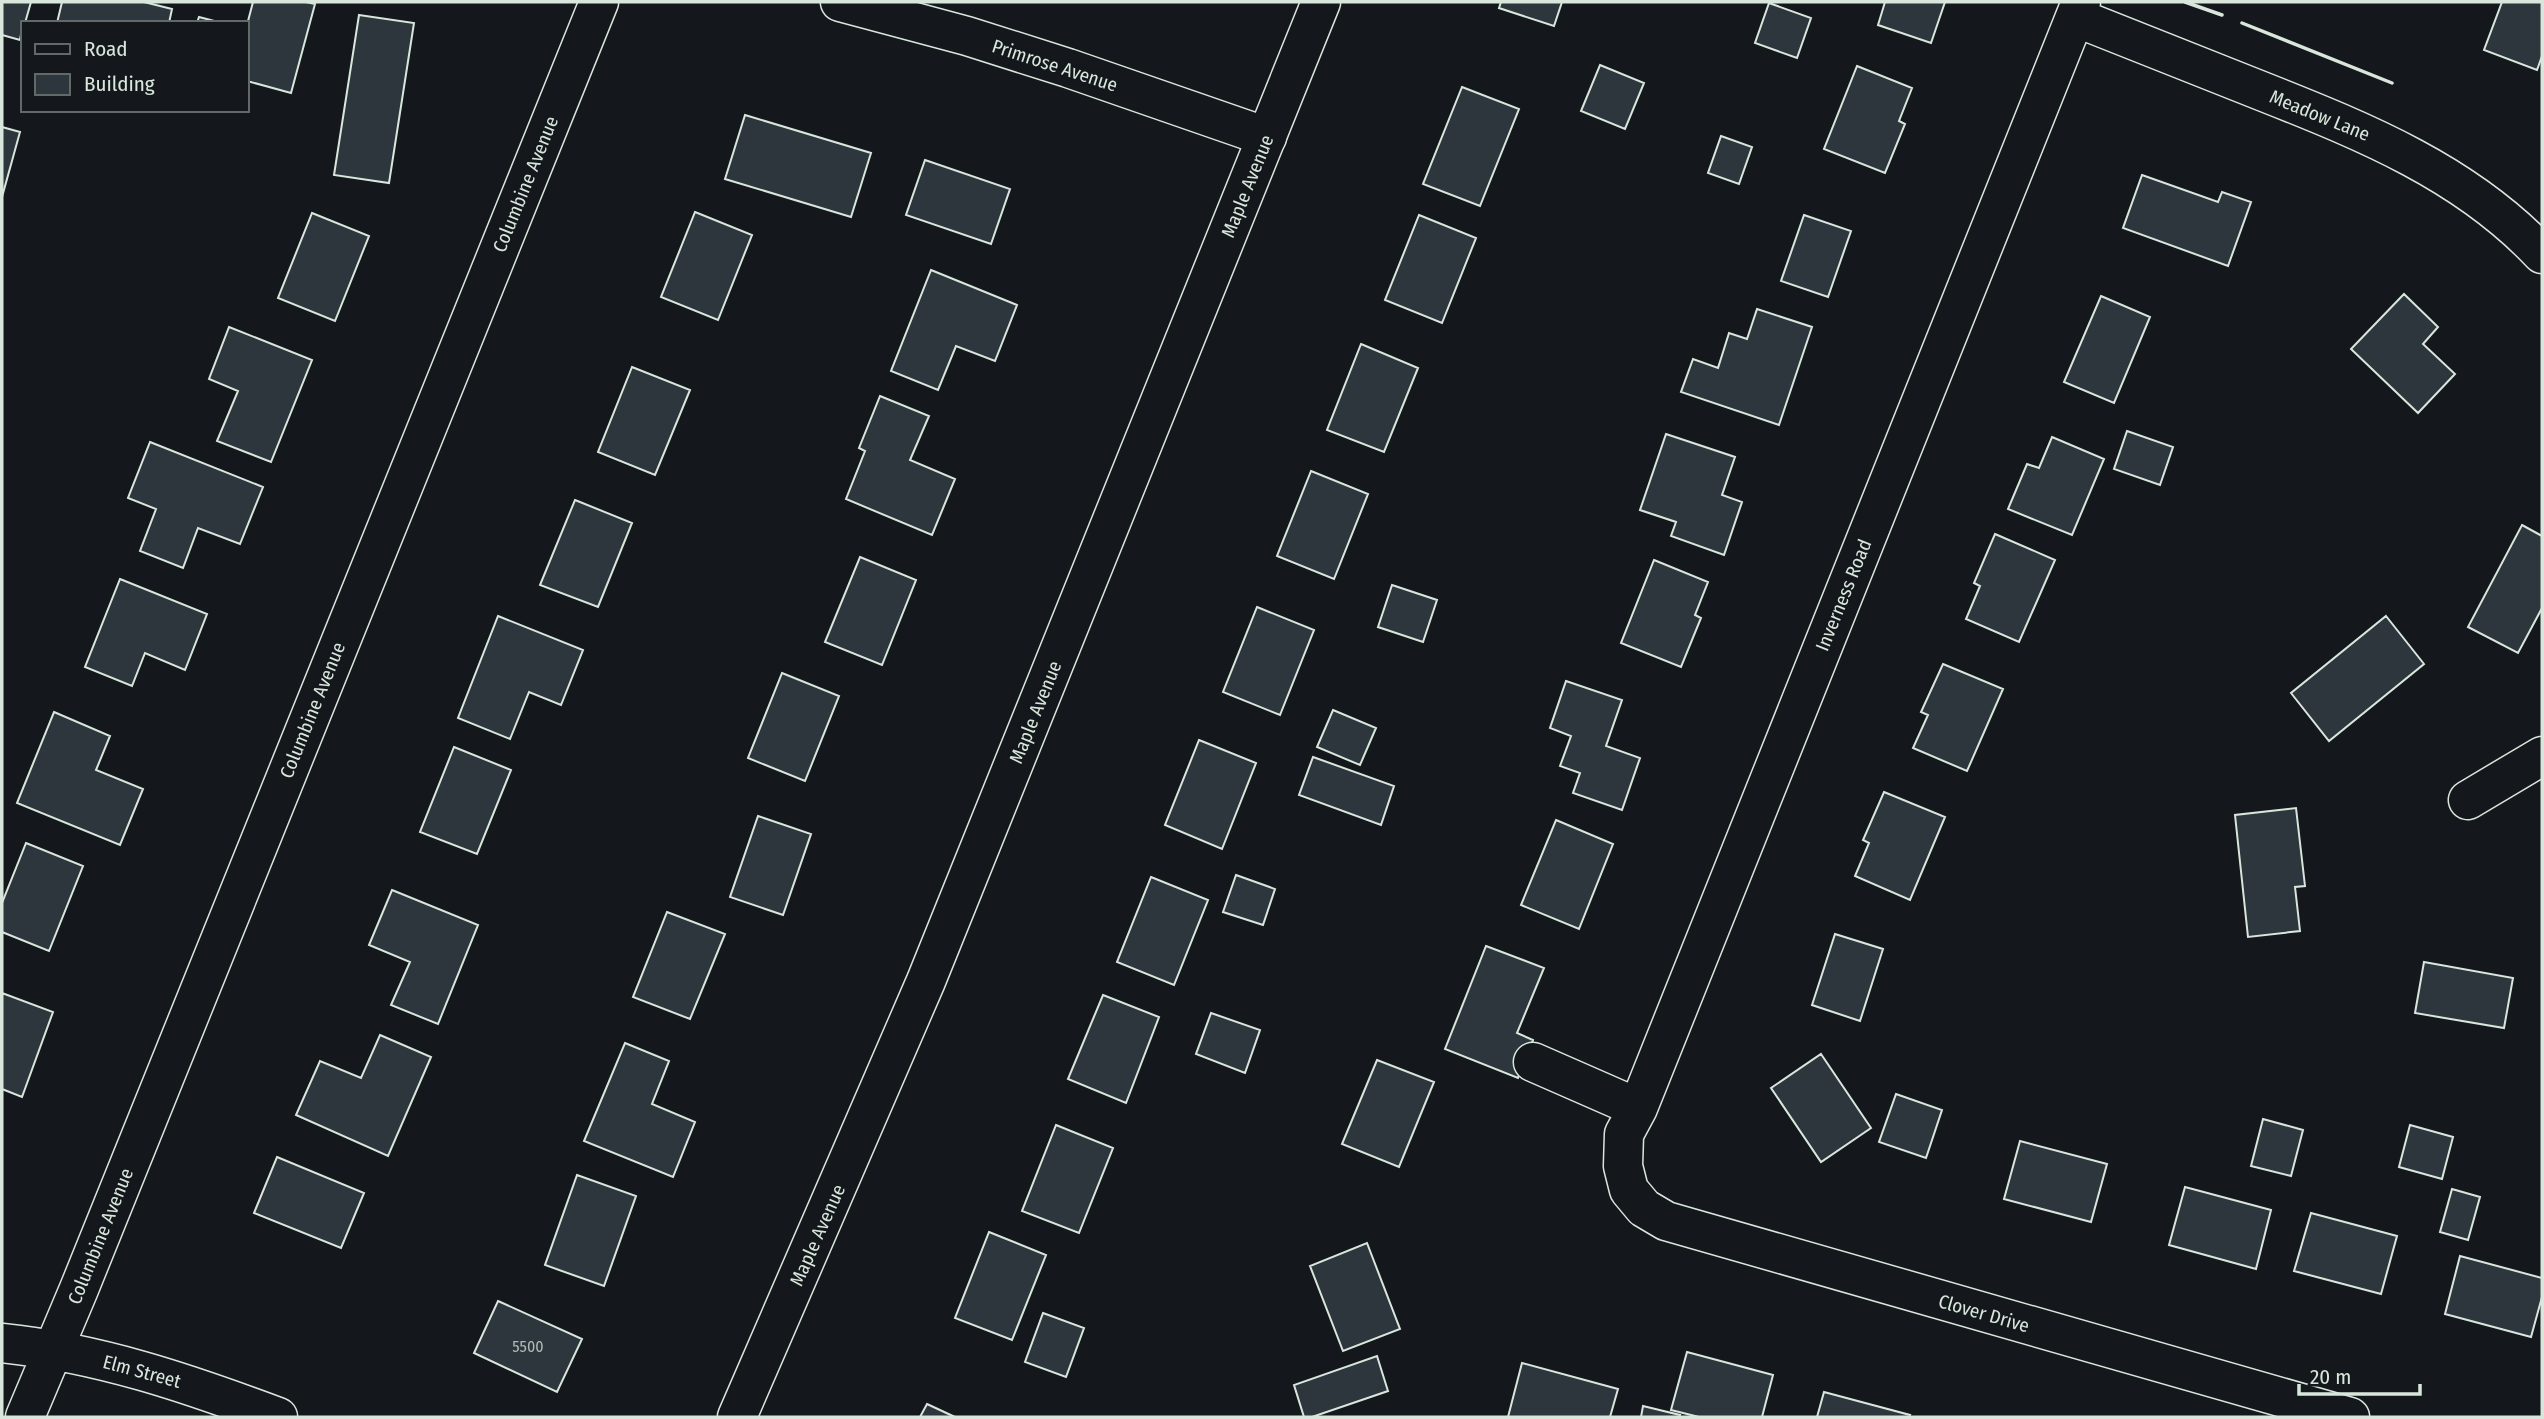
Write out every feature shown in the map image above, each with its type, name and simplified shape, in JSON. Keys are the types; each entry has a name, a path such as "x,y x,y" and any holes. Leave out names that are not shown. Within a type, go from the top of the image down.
{"street":[{"name":"Columbine Avenue","path":"25,1417 599,2"},
{"name":"Primrose Avenue","path":"840,2 967,36 1267,137"},
{"name":"Maple Avenue","path":"737,1417 926,981 1321,2"},
{"name":"Meadow Lane","path":"2078,9 2387,143 2472,193 2517,228 2542,254"},
{"name":"Inverness Road","path":"1629,1190 1623,1166 1624,1134 1638,1108 2078,9"},
{"path":"2468,800 2542,756"},
{"path":"1532,1062 1638,1108"},
{"name":"Clover Drive","path":"1629,1190 1644,1208 1666,1221 2350,1417"},
{"name":"Elm Street","path":"2,1343 54,1348 188,1383 278,1417"}],"building":[{"path":"2,2 31,2 26,21 21,21 20,40 2,35"},
{"path":"62,2 144,2 172,9 169,21 57,21"},
{"path":"253,2 315,4 291,93 248,81 248,21"},
{"path":"1501,2 1562,2 1554,26 1499,8"},
{"path":"1885,2 1945,2 1931,43 1878,25"},
{"path":"2502,2 2542,2 2542,56 2537,70 2484,50"},
{"path":"1769,3 1811,18 1797,58 1755,43"},
{"path":"359,15 414,23 389,183 334,175"},
{"path":"199,17 214,21 198,21"},
{"path":"1600,65 1644,83 1625,129 1581,111"},
{"path":"1857,66 1912,88 1899,121 1905,124 1885,173 1824,149"},
{"path":"1462,87 1519,109 1480,206 1423,184"},
{"path":"745,115 871,153 851,217 725,179"},
{"path":"2,127 20,132 2,197"},
{"path":"1721,136 1752,147 1739,184 1708,173"},
{"path":"925,160 1010,189 991,244 906,215"},
{"path":"2142,175 2218,202 2222,192 2251,202 2228,266 2123,228"},
{"path":"695,212 752,235 718,320 661,297"},
{"path":"312,213 369,236 335,321 278,298"},
{"path":"1419,215 1476,238 1442,323 1385,300"},
{"path":"1804,215 1851,231 1828,297 1781,281"},
{"path":"931,270 1017,305 995,361 956,346 938,390 891,371"},
{"path":"2404,294 2438,327 2423,344 2455,374 2418,413 2351,349"},
{"path":"2101,296 2150,317 2114,403 2064,382"},
{"path":"1757,309 1812,327 1779,425 1681,392 1693,359 1718,368 1729,333 1747,339"},
{"path":"229,327 312,360 271,462 217,441 238,391 209,379"},
{"path":"1361,344 1418,368 1384,452 1327,430"},
{"path":"632,367 690,390 655,475 598,452"},
{"path":"880,396 929,416 910,460 955,479 932,535 846,499 865,451 859,448"},
{"path":"2127,431 2173,447 2160,485 2114,469"},
{"path":"1666,434 1735,457 1722,495 1742,502 1724,555 1671,536 1676,522 1640,510"},
{"path":"2052,437 2104,459 2072,535 2008,509 2027,464 2039,468"},
{"path":"150,442 263,487 240,544 198,528 183,568 140,551 156,509 128,498"},
{"path":"1311,471 1368,494 1334,579 1277,556"},
{"path":"575,500 632,523 598,607 540,585"},
{"path":"2522,525 2542,536 2542,608 2518,653 2468,627"},
{"path":"1995,534 2055,560 2019,642 1966,619 1980,586 1974,583"},
{"path":"860,557 916,580 882,665 825,642"},
{"path":"1654,560 1708,582 1695,615 1701,618 1681,667 1621,643"},
{"path":"120,579 207,614 185,670 145,653 132,686 85,667"},
{"path":"1392,585 1437,600 1423,642 1378,627"},
{"path":"1257,607 1314,630 1280,715 1223,692"},
{"path":"498,616 583,650 561,705 529,692 510,739 458,718"},
{"path":"2386,616 2424,664 2329,741 2291,693"},
{"path":"1943,664 2003,689 1967,771 1913,748 1928,715 1921,712"},
{"path":"782,673 839,696 805,781 748,758"},
{"path":"1566,681 1622,700 1606,746 1640,758 1622,810 1573,793 1580,773 1560,766 1571,736 1550,728"},
{"path":"1333,710 1376,728 1360,765 1317,747"},
{"path":"54,712 110,736 96,770 143,789 120,845 17,803"},
{"path":"1199,740 1256,763 1222,849 1165,825"},
{"path":"454,747 511,770 477,854 420,832"},
{"path":"1313,757 1394,786 1381,825 1299,795"},
{"path":"1884,792 1945,817 1910,900 1855,876 1869,843 1863,840"},
{"path":"2296,808 2305,886 2295,887 2300,931 2248,937 2235,815"},
{"path":"758,816 811,834 783,915 730,897"},
{"path":"1556,820 1613,844 1579,929 1521,905"},
{"path":"26,843 83,866 49,951 2,932 2,903"},
{"path":"1236,875 1275,889 1263,925 1223,912"},
{"path":"1151,877 1208,900 1174,985 1117,962"},
{"path":"392,890 478,925 438,1024 391,1005 410,962 369,945"},
{"path":"667,912 725,934 690,1019 633,997"},
{"path":"1835,934 1883,949 1860,1021 1812,1005"},
{"path":"1486,946 1544,968 1517,1033 1533,1040 1518,1078 1445,1049"},
{"path":"2424,962 2513,978 2504,1028 2415,1013"},
{"path":"2,993 53,1012 22,1097 2,1089"},
{"path":"1103,995 1159,1017 1126,1103 1068,1079"},
{"path":"1211,1013 1260,1030 1245,1073 1196,1054"},
{"path":"380,1035 431,1057 388,1156 296,1115 320,1061 361,1078"},
{"path":"625,1043 669,1061 652,1104 695,1122 673,1177 584,1141"},
{"path":"1821,1054 1871,1128 1821,1162 1771,1088"},
{"path":"1377,1060 1434,1082 1399,1167 1342,1144"},
{"path":"1896,1094 1942,1110 1926,1158 1879,1142"},
{"path":"2263,1119 2303,1130 2291,1176 2251,1166"},
{"path":"1056,1125 1113,1148 1079,1233 1022,1211"},
{"path":"2410,1125 2453,1137 2442,1179 2399,1167"},
{"path":"2020,1141 2107,1164 2091,1222 2004,1199"},
{"path":"277,1157 364,1193 341,1248 254,1213"},
{"path":"577,1175 636,1196 604,1286 545,1265"},
{"path":"2185,1187 2271,1210 2256,1269 2169,1245"},
{"path":"2452,1189 2480,1197 2468,1240 2440,1232"},
{"path":"2311,1213 2397,1236 2381,1294 2294,1271"},
{"path":"989,1232 1046,1255 1012,1340 955,1318"},
{"path":"1367,1243 1400,1329 1343,1351 1310,1266"},
{"path":"2460,1256 2542,1278 2542,1297 2531,1337 2445,1314"},
{"path":"498,1301 582,1339 557,1392 474,1353"},
{"path":"1043,1313 1084,1328 1066,1377 1025,1362"},
{"path":"1687,1352 1773,1375 1762,1417 1699,1417 1671,1410"},
{"path":"1377,1356 1388,1391 1312,1417 1304,1417 1294,1385"},
{"path":"1522,1363 1618,1389 1610,1417 1508,1417"},
{"path":"1824,1392 1910,1415 1817,1417"},
{"path":"927,1404 955,1417 920,1417"},
{"path":"1643,1406 1680,1415 1641,1417"}],"wall":[{"path":"2185,2 2222,15"},
{"path":"2242,23 2392,83"}]}
